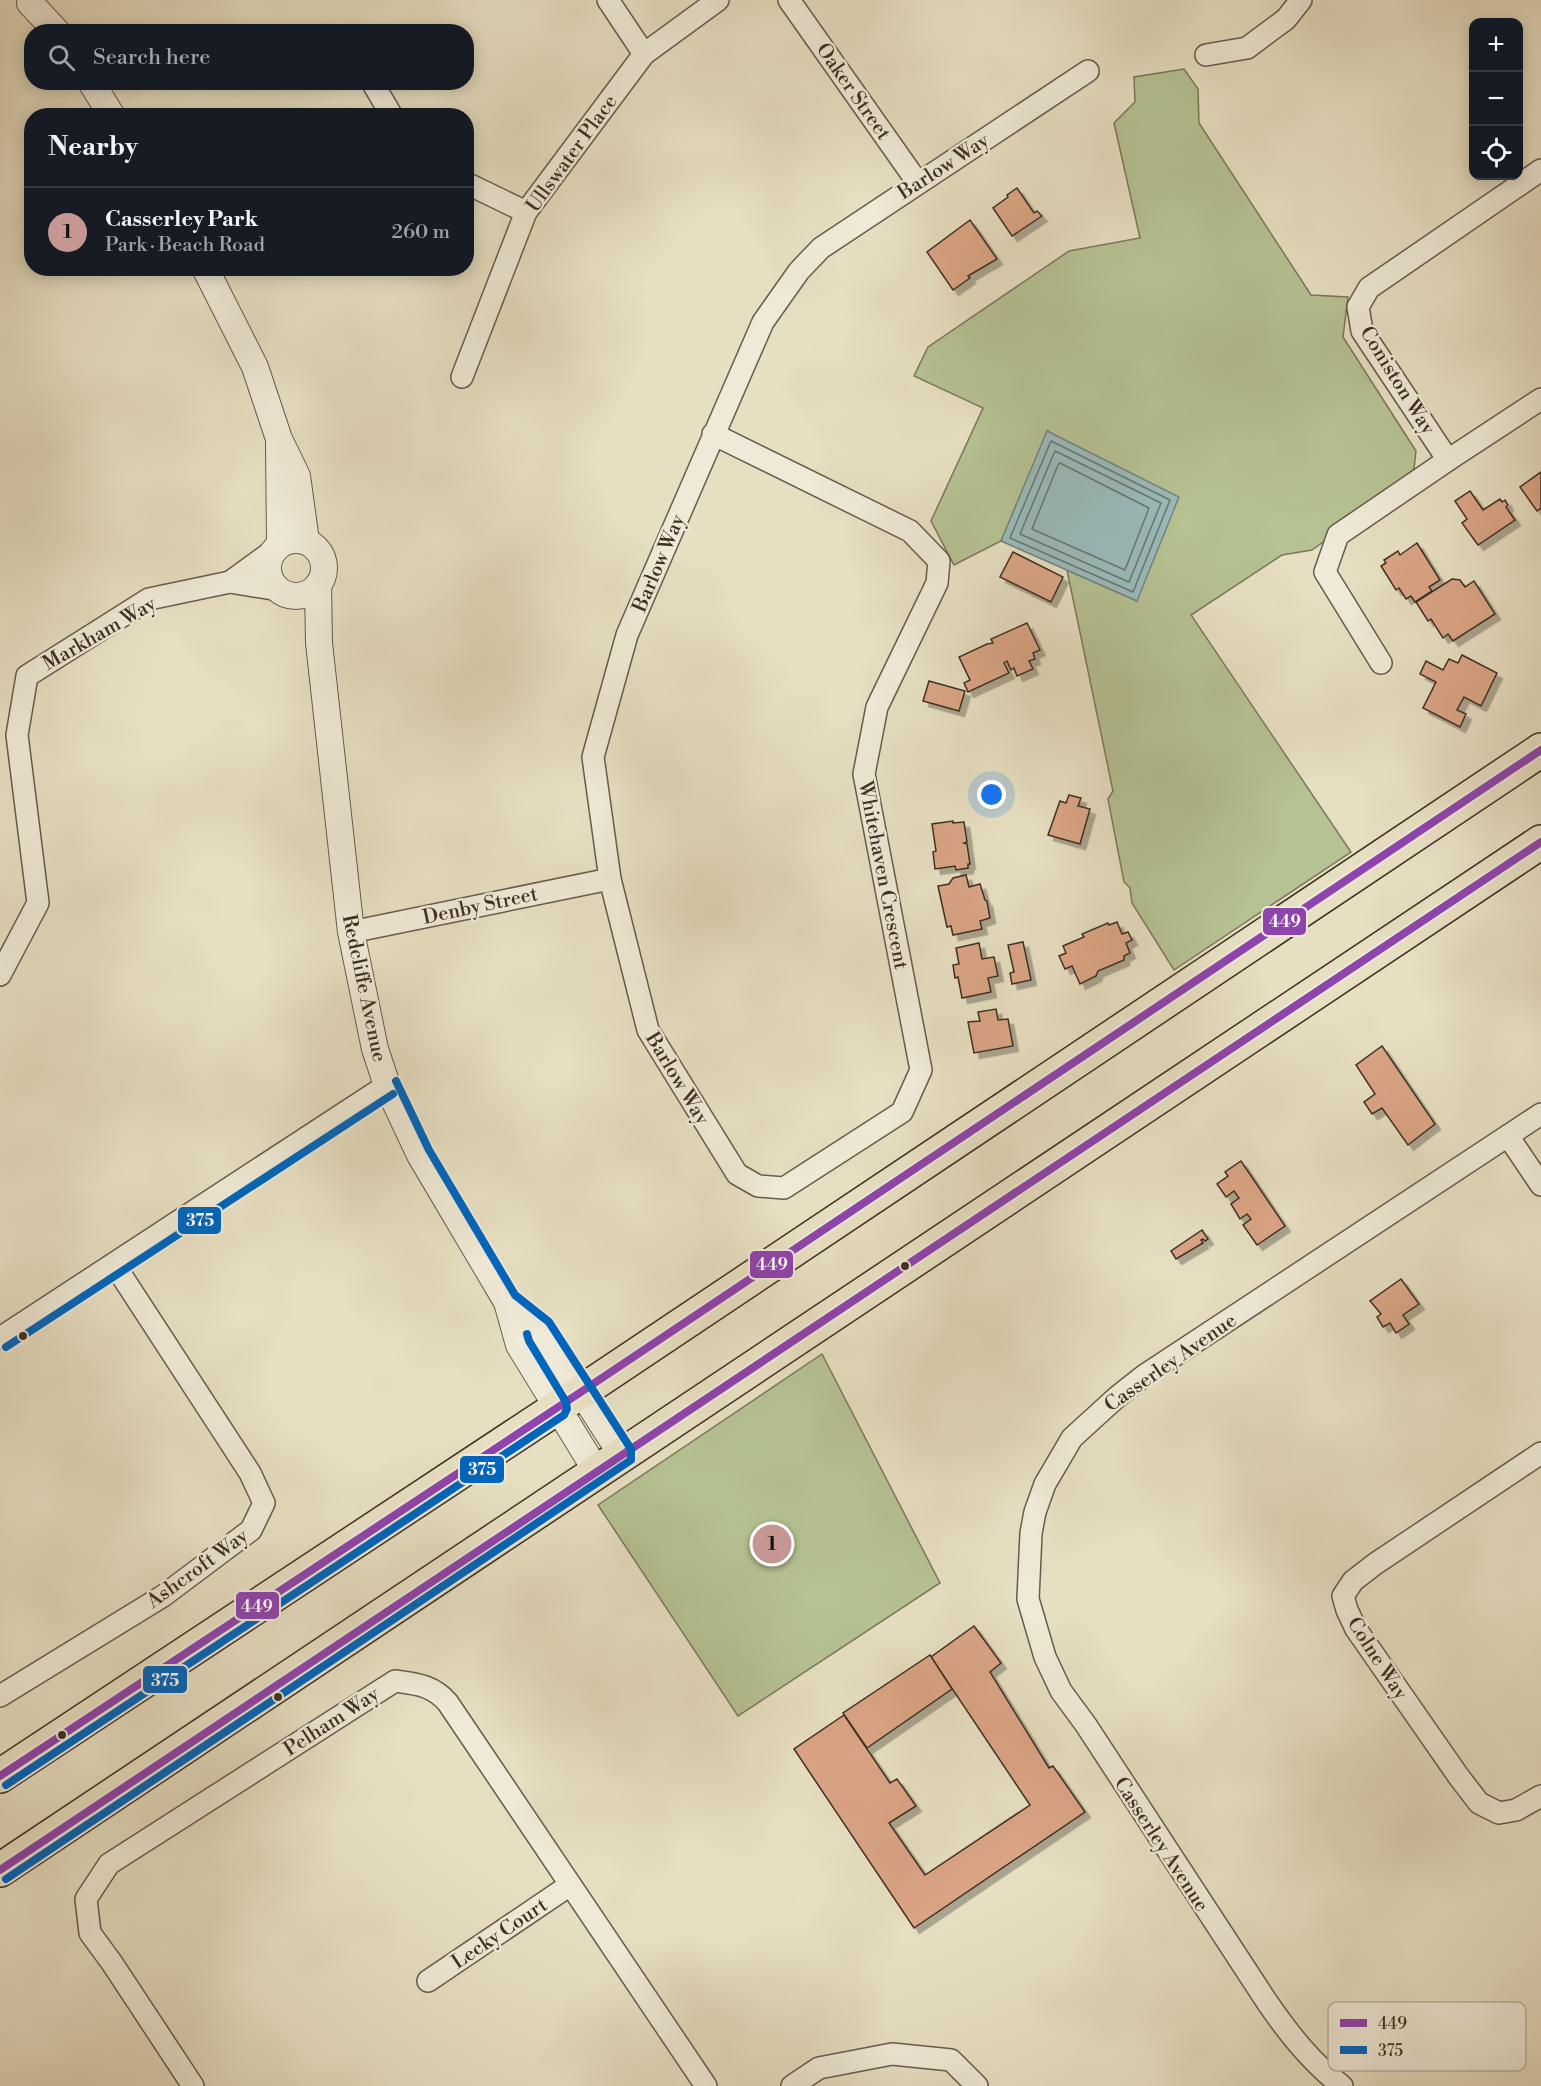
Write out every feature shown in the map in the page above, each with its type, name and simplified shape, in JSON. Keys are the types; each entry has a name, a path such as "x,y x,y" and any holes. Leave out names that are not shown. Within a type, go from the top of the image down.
{"main road":[{"path":"0,1776 1541,750"},
{"path":"0,1869 1541,842"}],"street":[{"path":"608,0 644,54"},
{"name":"Ullswater Place","path":"462,377 526,212 644,54 718,0"},
{"name":"Oaker Street","path":"789,0 918,183"},
{"path":"1206,55 1247,48 1286,19 1302,0"},
{"path":"33,1 52,24"},
{"name":"Barlow Way","path":"758,1186 737,1174 648,1030 610,879 592,757 627,635 763,322 799,271 821,248 1088,71"},
{"path":"96,90 107,108"},
{"path":"377,90 387,108"},
{"name":"Coniston Way","path":"1448,460 1362,331 1358,307 1369,288 1541,170"},
{"path":"474,187 526,212"},
{"path":"209,276 255,367 279,439 297,476 306,541"},
{"path":"1381,663 1325,572 1338,535 1541,399"},
{"name":"Whitehaven Crescent","path":"713,434 910,531 939,561 937,583 877,707 864,774 921,1070 902,1112 784,1188 758,1186"},
{"path":"277,547 297,540 306,541 320,552 323,560 322,577 318,585 304,595 282,592 269,576 270,558 277,547 279,439"},
{"name":"Markham Way","path":"230,582 277,547"},
{"name":"Markham Way","path":"0,975 38,903 17,735 27,676 148,600 230,582 282,592"},
{"name":"Redcliffe Avenue","path":"318,585 319,643 351,932 375,1049 387,1084 420,1155 507,1302 519,1345 569,1399 610,1463"},
{"name":"Redcliffe Avenue","path":"282,592 319,643"},
{"name":"Denby Street","path":"351,932 610,879"},
{"path":"0,1338 387,1084"},
{"name":"Casserley Avenue","path":"1342,2086 1319,2068 1266,2002 1086,1725 1061,1691 1045,1657 1028,1599 1031,1533 1035,1512 1045,1484 1072,1438 1117,1397 1169,1359 1541,1114"},
{"path":"1508,1136 1541,1185"},
{"name":"Ashcroft Way","path":"0,1696 163,1596 251,1530 264,1503 250,1473 114,1264"},
{"name":"Colne Way","path":"1541,1453 1375,1564 1353,1581 1343,1596 1356,1629 1479,1803 1499,1813 1516,1810 1541,1796"},
{"name":"Pelham Way","path":"193,2086 90,1933 86,1899 109,1864 394,1681 423,1685 440,1694 706,2086"},
{"name":"Lecky Court","path":"428,1981 570,1885"},
{"path":"792,2086 819,2068 892,2054 951,2060 977,2086"}],"green space":[{"path":"1184,69 1198,89 1199,123 1311,295 1348,297 1343,337 1416,451 1413,477 1312,550 1282,555 1191,615 1351,852 1174,970 1132,903 1130,888 1124,882 1108,799 1113,791 1067,570 1137,601 1048,431 1001,541 954,565 931,521 983,408 914,376 928,347 1069,251 1140,238 1114,123 1135,102 1134,77"},
{"path":"822,1354 940,1583 738,1716 598,1505"}],"water":[{"path":"1047,431 1179,497 1137,601 1001,541"}],"building":[{"path":"1017,188 1034,213 1037,211 1042,216 1012,236 993,208"},
{"path":"970,220 997,259 968,276 970,278 953,290 927,252"},
{"path":"1541,472 1541,508 1537,511 1520,487"},
{"path":"1470,491 1483,510 1500,499 1502,502 1505,500 1508,505 1506,507 1515,520 1478,545 1462,523 1467,519 1455,501"},
{"path":"1417,543 1440,580 1429,587 1432,591 1415,602 1411,596 1406,599 1399,588 1396,590 1381,566 1386,563 1384,560 1398,551 1400,555"},
{"path":"1013,552 1063,577 1051,602 1000,577"},
{"path":"1452,579 1460,580 1465,587 1474,581 1495,614 1453,641 1448,634 1443,638 1431,619 1428,621 1416,602"},
{"path":"1027,623 1040,650 1033,653 1035,659 1029,661 1033,669 1017,676 1014,668 1011,670 1007,661 1004,663 1009,673 968,692 964,683 970,680 959,657 993,643 991,639"},
{"path":"1462,655 1497,673 1481,706 1464,697 1457,710 1466,714 1460,727 1423,708 1436,682 1420,674 1426,661 1443,670 1449,659 1458,663"},
{"path":"929,681 965,691 959,711 923,701"},
{"path":"1069,795 1081,798 1078,806 1090,809 1080,844 1048,835 1060,801 1066,803"},
{"path":"953,821 953,823 964,822 967,842 964,843 967,844 970,864 968,868 956,870 955,866 935,869 933,852 936,851 932,824"},
{"path":"966,875 969,887 980,884 987,901 990,918 980,921 982,929 953,935 951,926 947,927 938,886 949,884 953,878"},
{"path":"1117,922 1122,934 1128,932 1132,940 1126,943 1130,953 1124,956 1124,960 1098,971 1096,976 1080,984 1072,966 1065,969 1059,956 1066,953 1063,946 1084,937 1082,934 1108,923 1109,925"},
{"path":"1023,942 1031,980 1012,984 1010,973 1014,972 1008,945"},
{"path":"979,943 982,959 994,957 998,976 988,978 991,992 962,998 953,965 959,964 956,948"},
{"path":"996,1009 998,1020 1008,1019 1013,1046 974,1053 968,1022 980,1021 978,1012"},
{"path":"1382,1046 1435,1124 1408,1145 1382,1108 1372,1114 1364,1102 1375,1094 1356,1065"},
{"path":"1241,1161 1285,1226 1257,1245 1243,1225 1251,1219 1247,1214 1240,1219 1231,1204 1239,1198 1234,1191 1226,1197 1217,1184 1228,1176 1225,1172"},
{"path":"1202,1230 1208,1239 1201,1240 1203,1243 1176,1259 1171,1251"},
{"path":"1401,1279 1419,1304 1403,1315 1409,1324 1396,1333 1390,1323 1383,1327 1377,1317 1381,1314 1370,1301"},
{"path":"974,1626 1001,1663 990,1672 1049,1768 1053,1766 1085,1812 914,1928 794,1749 844,1715 890,1783 897,1779 916,1806 889,1823 925,1875 1030,1805 931,1657"},
{"path":"930,1655 952,1689 867,1748 843,1713"}],"transit line":[{"name":"449","path":"0,1776 581,1392 1541,750"},
{"name":"449","path":"0,1870 1541,842"},
{"name":"375","path":"6,1879 631,1460 631,1449 549,1322 515,1295 429,1150 396,1081"},
{"name":"375","path":"6,1347 393,1094"},
{"name":"375","path":"6,1785 564,1415 567,1409 566,1402 527,1334"}],"place":[{"name":"Casserley Park","path":"772,1544"}]}
